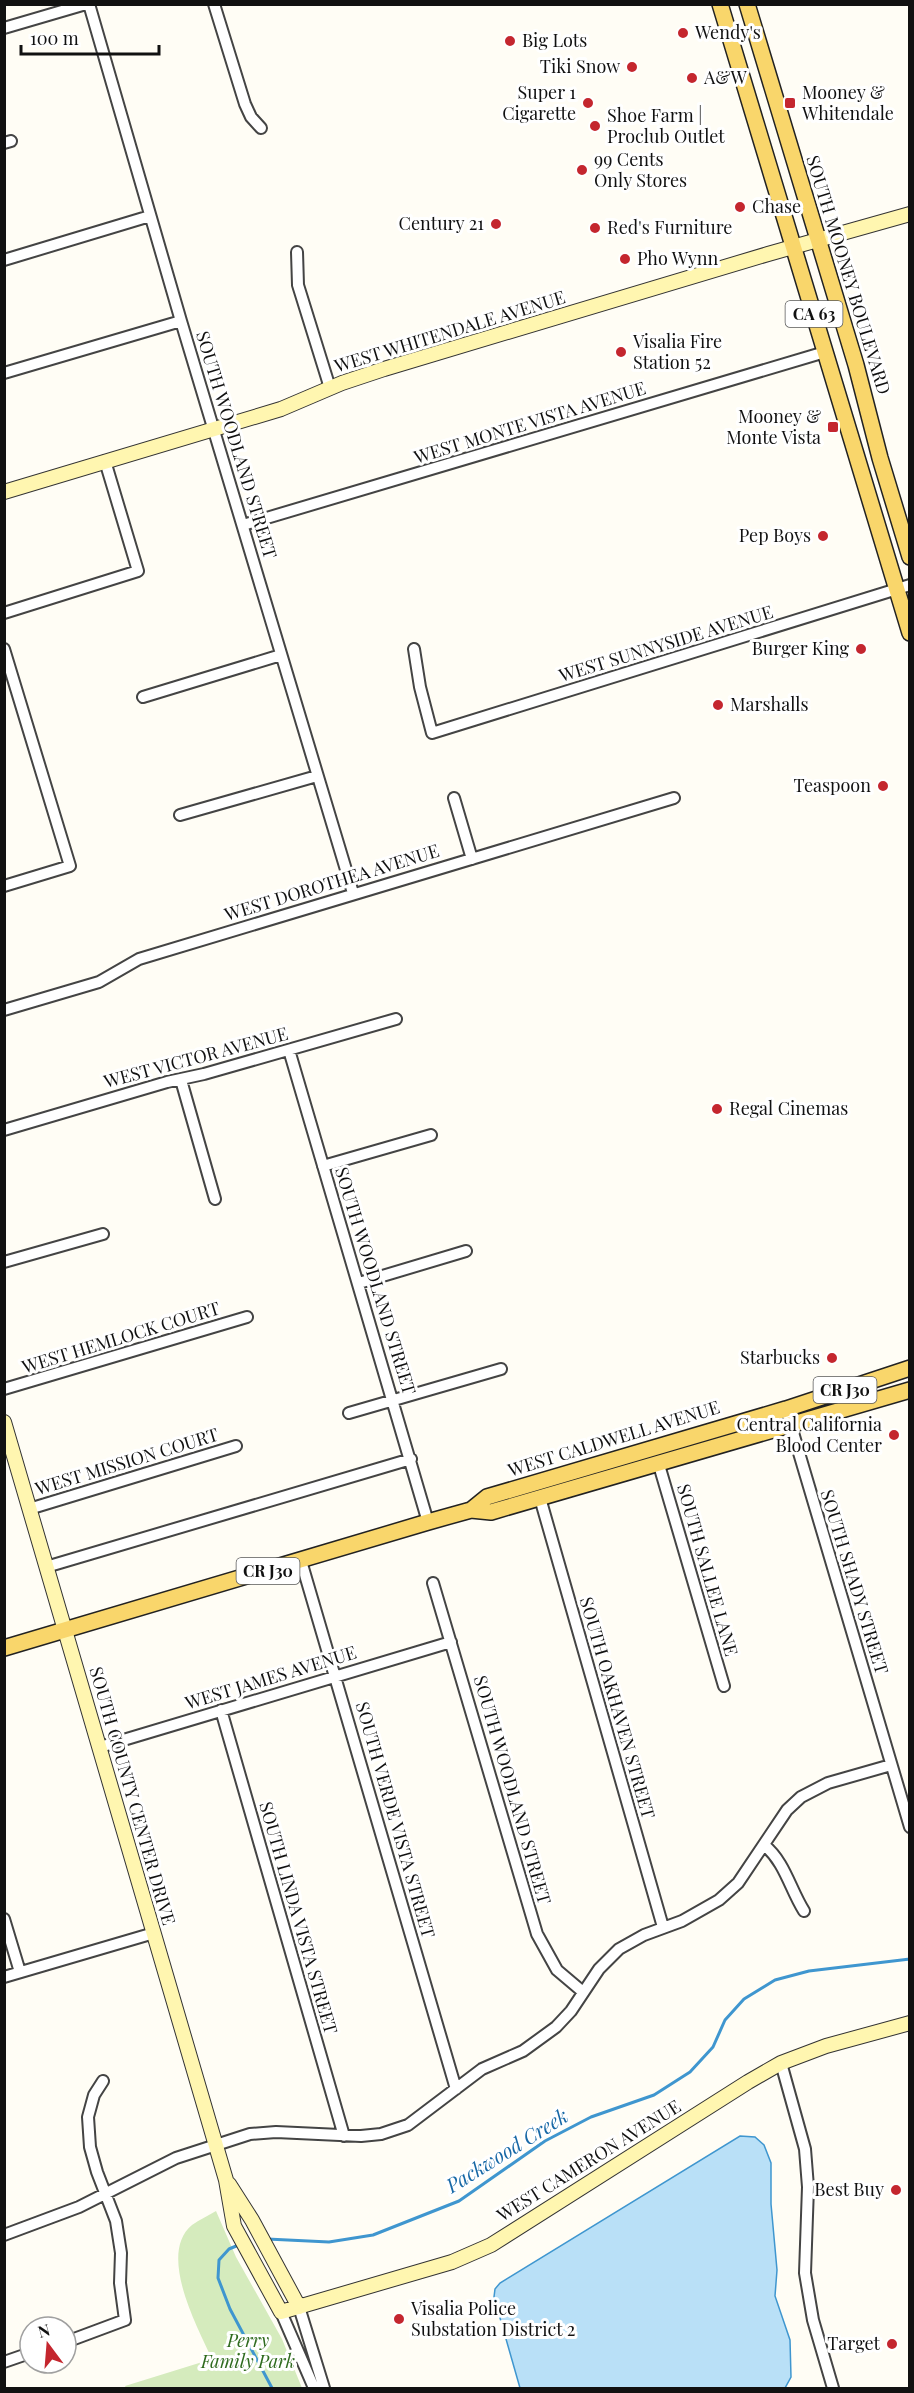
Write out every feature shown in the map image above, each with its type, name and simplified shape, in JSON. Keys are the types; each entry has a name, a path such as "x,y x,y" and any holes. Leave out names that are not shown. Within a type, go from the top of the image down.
{"main road":[{"name":"CA 63","path":"720,4 825,352 903,587 909,633"},
{"name":"SOUTH MOONEY BOULEVARD","path":"747,4 859,375 909,557"},
{"name":"WEST CALDWELL AVENUE","path":"471,1510 488,1497 786,1409 909,1368"},
{"name":"WEST CALDWELL AVENUE","path":"4,1648 428,1522 471,1510 491,1512 659,1465 909,1390"},
{"path":"540,1498 540,1491 545,1487 611,1467 630,1455"}],"street":[{"path":"4,28 87,4"},
{"name":"SOUTH WOODLAND STREET","path":"87,4 353,893"},
{"path":"214,4 245,104 251,117 261,128"},
{"name":"WEST WHITENDALE AVENUE","path":"4,492 281,409 330,388 793,246 909,214"},
{"path":"4,260 150,216"},
{"path":"297,252 298,285 330,388"},
{"path":"4,373 181,321"},
{"name":"WEST MONTE VISTA AVENUE","path":"243,525 825,352"},
{"path":"4,613 138,571 105,461"},
{"name":"WEST SUNNYSIDE AVENUE","path":"414,649 420,687 432,733 903,587"},
{"path":"4,649 70,866 4,886"},
{"path":"143,697 281,655"},
{"path":"180,815 317,776"},
{"path":"454,798 472,859"},
{"name":"WEST DOROTHEA AVENUE","path":"4,1010 99,982 139,959 674,798"},
{"name":"WEST VICTOR AVENUE","path":"4,1130 396,1019"},
{"name":"SOUTH WOODLAND STREET","path":"289,1050 428,1522"},
{"path":"181,1080 215,1199"},
{"path":"323,1166 431,1135"},
{"path":"4,1262 103,1234"},
{"path":"359,1283 466,1251"},
{"name":"WEST HEMLOCK COURT","path":"4,1389 247,1317"},
{"path":"349,1413 501,1369"},
{"name":"SOUTH SHADY STREET","path":"786,1409 909,1827"},
{"name":"SOUTH COUNTY CENTER DRIVE","path":"4,1422 216,2145 226,2180 234,2226 281,2312 314,2388"},
{"name":"WEST MISSION COURT","path":"29,1509 236,1446"},
{"path":"46,1567 411,1459"},
{"name":"SOUTH SALLEE LANE","path":"659,1465 724,1686"},
{"name":"SOUTH OAKHAVEN STREET","path":"540,1498 663,1927"},
{"name":"SOUTH VERDE VISTA STREET","path":"301,1561 456,2090"},
{"name":"SOUTH WOODLAND STREET","path":"433,1583 537,1934 556,1970 584,1992"},
{"name":"WEST JAMES AVENUE","path":"100,1747 451,1642"},
{"name":"SOUTH LINDA VISTA STREET","path":"221,1710 344,2136"},
{"path":"4,2235 79,2207 176,2158 262,2132 344,2136 381,2134 396,2130 417,2119 482,2068 523,2051 556,2027 571,2011 599,1969 619,1949 644,1935 702,1911 719,1900 738,1883 787,1810 812,1790 828,1783 891,1765"},
{"path":"764,1845 779,1860 792,1892 804,1911"},
{"path":"4,1919 20,1972"},
{"path":"4,1977 153,1933"},
{"name":"WEST CAMERON AVENUE","path":"281,2312 452,2262 491,2245 781,2063 826,2046 909,2023"},
{"path":"781,2063 805,2149 808,2187 805,2273 813,2320 833,2388"},
{"path":"78,2338 125,2320 120,2283 121,2253 116,2221 90,2147 88,2117 94,2095 103,2081"},
{"name":"SOUTH COUNTY CENTER DRIVE","path":"226,2180 252,2220 299,2307 324,2388"}],"green space":[{"name":"Perry Family Park","path":"216,2211 236,2257 282,2339 302,2388 126,2388 125,2386 212,2359 190,2311 179,2272 178,2254 182,2238 192,2225"}],"water":[{"path":"740,2136 755,2137 764,2145 771,2163 771,2204 777,2270 775,2296 790,2340 791,2377 785,2388 520,2388 494,2297 495,2289 500,2283"}],"waterway":[{"name":"Packwood Creek","path":"267,2239 329,2242 373,2235 459,2201 545,2141 591,2117 654,2095 690,2072 713,2047 725,2020 744,1999 775,1980 809,1971 910,1959"},
{"name":"Packwood Creek","path":"241,2244 229,2249 219,2260 218,2278 230,2309 272,2388"}],"place":[{"name":"Wendy's","path":"683,33"},
{"name":"Big Lots","path":"510,41"},
{"name":"Tiki Snow","path":"632,67"},
{"name":"A&W","path":"692,78"},
{"name":"Super 1 Cigarette","path":"588,103"},
{"name":"Mooney & Whitendale","path":"790,103"},
{"name":"Shoe Farm | Proclub Outlet","path":"595,126"},
{"name":"99 Cents Only Stores","path":"582,170"},
{"name":"Chase","path":"740,207"},
{"name":"Century 21","path":"496,224"},
{"name":"Red's Furniture","path":"595,228"},
{"name":"Pho Wynn","path":"625,259"},
{"name":"Visalia Fire Station 52","path":"621,352"},
{"name":"Mooney & Monte Vista","path":"833,427"},
{"name":"Pep Boys","path":"823,536"},
{"name":"Burger King","path":"861,649"},
{"name":"Marshalls","path":"718,705"},
{"name":"Teaspoon","path":"883,786"},
{"name":"Regal Cinemas","path":"717,1109"},
{"name":"Starbucks","path":"832,1358"},
{"name":"Central California Blood Center","path":"894,1435"},
{"name":"Best Buy","path":"896,2190"},
{"name":"Visalia Police Substation District 2","path":"399,2319"},
{"name":"Target","path":"892,2344"}]}
